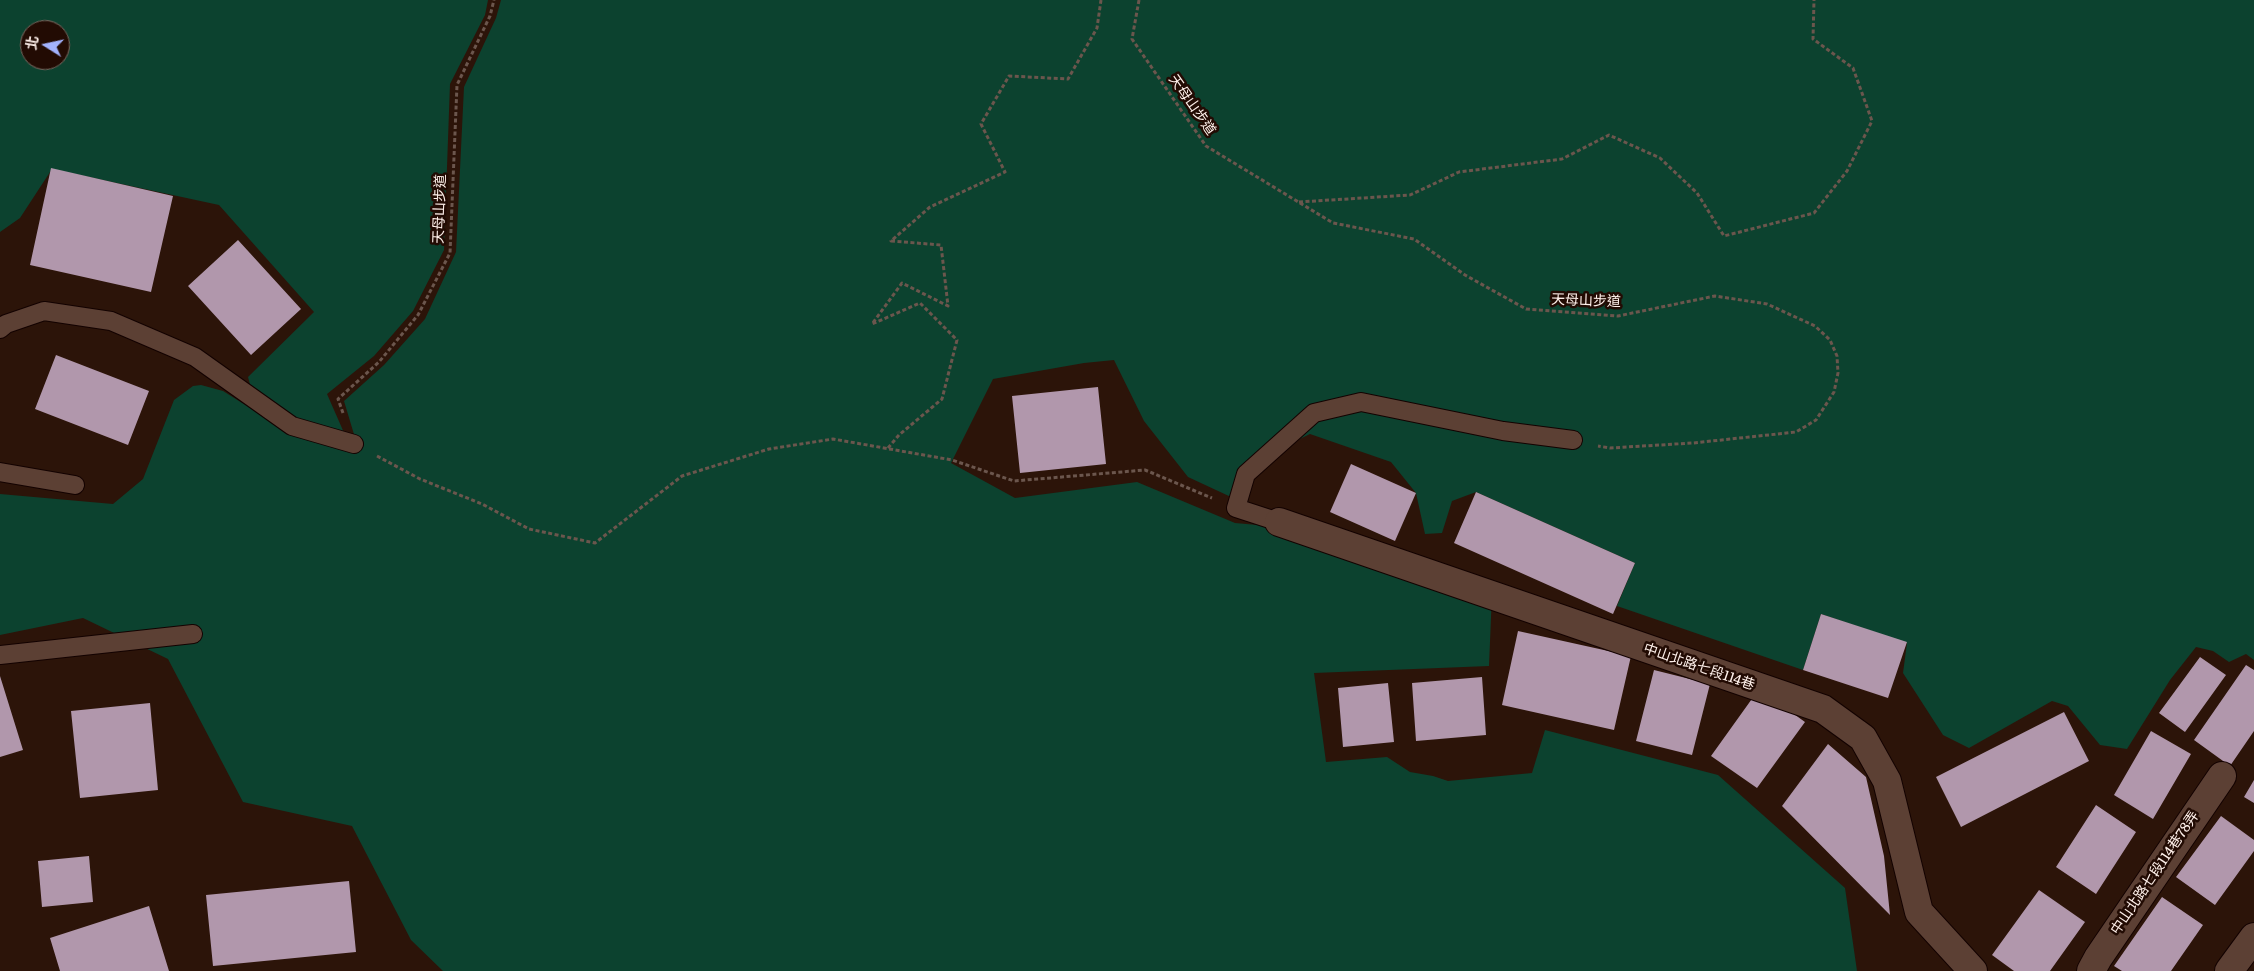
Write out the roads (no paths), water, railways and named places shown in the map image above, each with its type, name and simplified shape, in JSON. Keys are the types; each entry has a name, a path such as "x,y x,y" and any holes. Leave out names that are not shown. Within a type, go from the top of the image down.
{"street":[{"name":"中山北路七段114巷","path":"1279,522 1823,709 1863,738 1887,781 1919,912 1973,971"},
{"name":"中山北路七段114巷78弄","path":"2091,971 2222,776"},
{"path":"2229,971 2254,937"}],"lane":[{"path":"0,329 6,324 44,311 111,321 194,357 292,426 354,444"},
{"path":"1279,522 1236,508 1246,474 1314,413 1361,402 1503,431 1573,440"},
{"path":"0,472 75,485"},
{"path":"0,655 193,634"}]}
